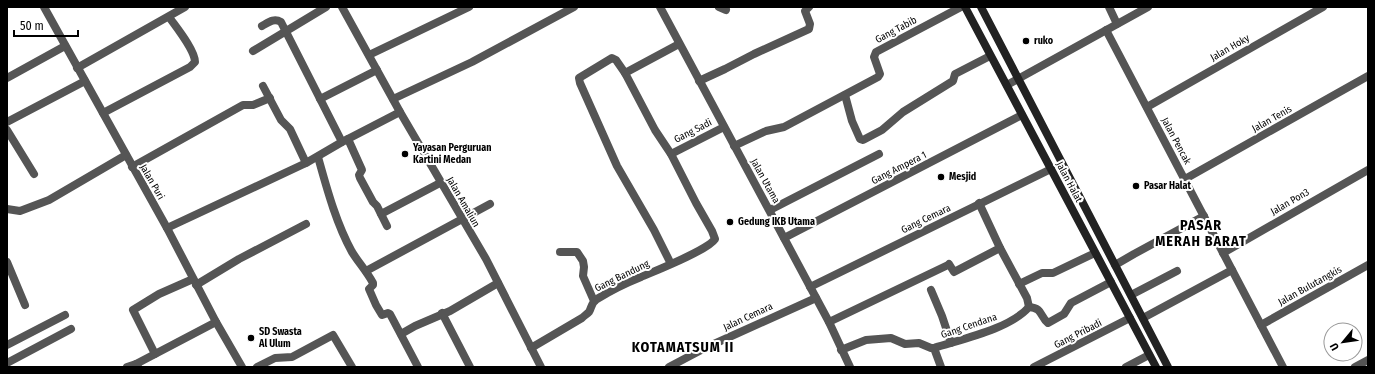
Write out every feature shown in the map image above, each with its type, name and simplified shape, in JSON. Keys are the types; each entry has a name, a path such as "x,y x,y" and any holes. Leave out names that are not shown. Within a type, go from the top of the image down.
{"main road":[{"name":"Jalan Halat","path":"965,7 1094,253 1156,367"},
{"name":"Jalan Halat","path":"981,7 1168,367"}],"street":[{"name":"Jalan Puri","path":"44,7 167,228 216,322 242,367"},
{"path":"77,68 185,7"},
{"path":"252,51 326,7"},
{"name":"Jalan Amaliun","path":"342,7 440,183 486,259 541,367"},
{"path":"369,55 469,7"},
{"path":"393,99 472,62 574,7"},
{"name":"Jalan Utama","path":"660,7 770,210 829,322 850,367"},
{"path":"699,80 809,29 810,24 805,11 809,7"},
{"name":"Gang Tabib","path":"845,95 878,77 880,74 874,57 876,52 962,7"},
{"path":"1109,7 1117,24"},
{"path":"1007,85 1148,7"},
{"name":"Jalan Hoky","path":"1147,107 1323,7"},
{"path":"103,113 195,62 195,57 169,16"},
{"path":"262,26 271,21 277,20 281,22 320,99 362,170 359,175 360,178 387,226"},
{"name":"Jalan Pencak","path":"1106,30 1283,367"},
{"path":"625,73 679,44"},
{"path":"7,78 65,46"},
{"path":"734,146 766,131 784,127 845,95 853,124 860,140 863,140 882,130 903,112 953,81 955,74 990,56"},
{"path":"671,154 655,130 625,73 616,60 612,58 579,78 617,166 654,230 671,264"},
{"path":"320,99 377,70"},
{"name":"Jalan Tenis","path":"1185,179 1368,76"},
{"path":"7,122 85,81"},
{"path":"263,86 281,120 290,128 306,163"},
{"path":"132,167 243,105 253,105 270,98"},
{"path":"167,228 306,163 345,140 400,112"},
{"name":"Gang Ampera 1","path":"784,238 1022,115"},
{"name":"Gang Sadi","path":"671,154 724,127"},
{"path":"7,130 34,174"},
{"name":"Gang Bandung","path":"531,348 582,318 588,313 591,304 594,301 639,278 689,256 713,242 715,239 712,231 671,154"},
{"path":"770,210 880,154"},
{"path":"7,209 20,211 49,200 126,155"},
{"path":"318,157 332,205 341,227 352,252 373,283 373,285 369,288 376,305 382,315 390,314 418,367"},
{"name":"Gang Cemara","path":"810,287 1051,169"},
{"name":"Jalan Pon3","path":"1223,252 1368,170"},
{"path":"381,214 440,183"},
{"path":"979,203 1000,248 1027,298 1029,307 1035,307 1039,310 1048,324 1064,314 1071,303 1111,282"},
{"path":"366,271 490,204"},
{"path":"1115,265 1204,216"},
{"path":"155,354 133,310 159,294 195,282 306,224"},
{"path":"829,322 948,264 954,272 1000,248"},
{"path":"560,252 577,252 581,256 584,267 583,276 594,301"},
{"path":"1019,284 1042,273 1053,273 1094,253"},
{"path":"7,262 25,305"},
{"name":"Jalan Bulutangkis","path":"1261,325 1368,265"},
{"path":"1143,318 1232,270"},
{"path":"1131,295 1177,271"},
{"path":"401,334 450,310 498,283"},
{"path":"931,290 951,343"},
{"name":"Jalan Cemara","path":"668,367 705,348 816,298"},
{"name":"Gang Cendana","path":"841,350 866,340 880,339 892,339 905,344 919,343 934,348 993,329 1012,321 1023,314 1029,307"},
{"path":"442,313 470,367"},
{"path":"7,345 64,315"},
{"name":"Gang Pribadi","path":"1034,367 1130,318"},
{"path":"127,367 137,365 216,322"},
{"path":"7,363 71,329"},
{"path":"257,367 275,358 292,357 333,335 352,367"},
{"path":"934,348 941,367"},
{"path":"1126,367 1149,355"},
{"path":"1355,367 1368,360"}],"place":[{"name":"ruko","path":"1026,41"},
{"name":"Yayasan Perguruan Kartini Medan","path":"405,154"},
{"name":"Mesjid","path":"941,177"},
{"name":"Pasar Halat","path":"1136,186"},
{"name":"Gedung IKB Utama","path":"730,222"},
{"name":"SD Swasta Al Ulum","path":"251,338"}],"district":[{"name":"PASAR MERAH BARAT","path":"1201,234"},
{"name":"KOTAMATSUM II","path":"683,347"}]}
